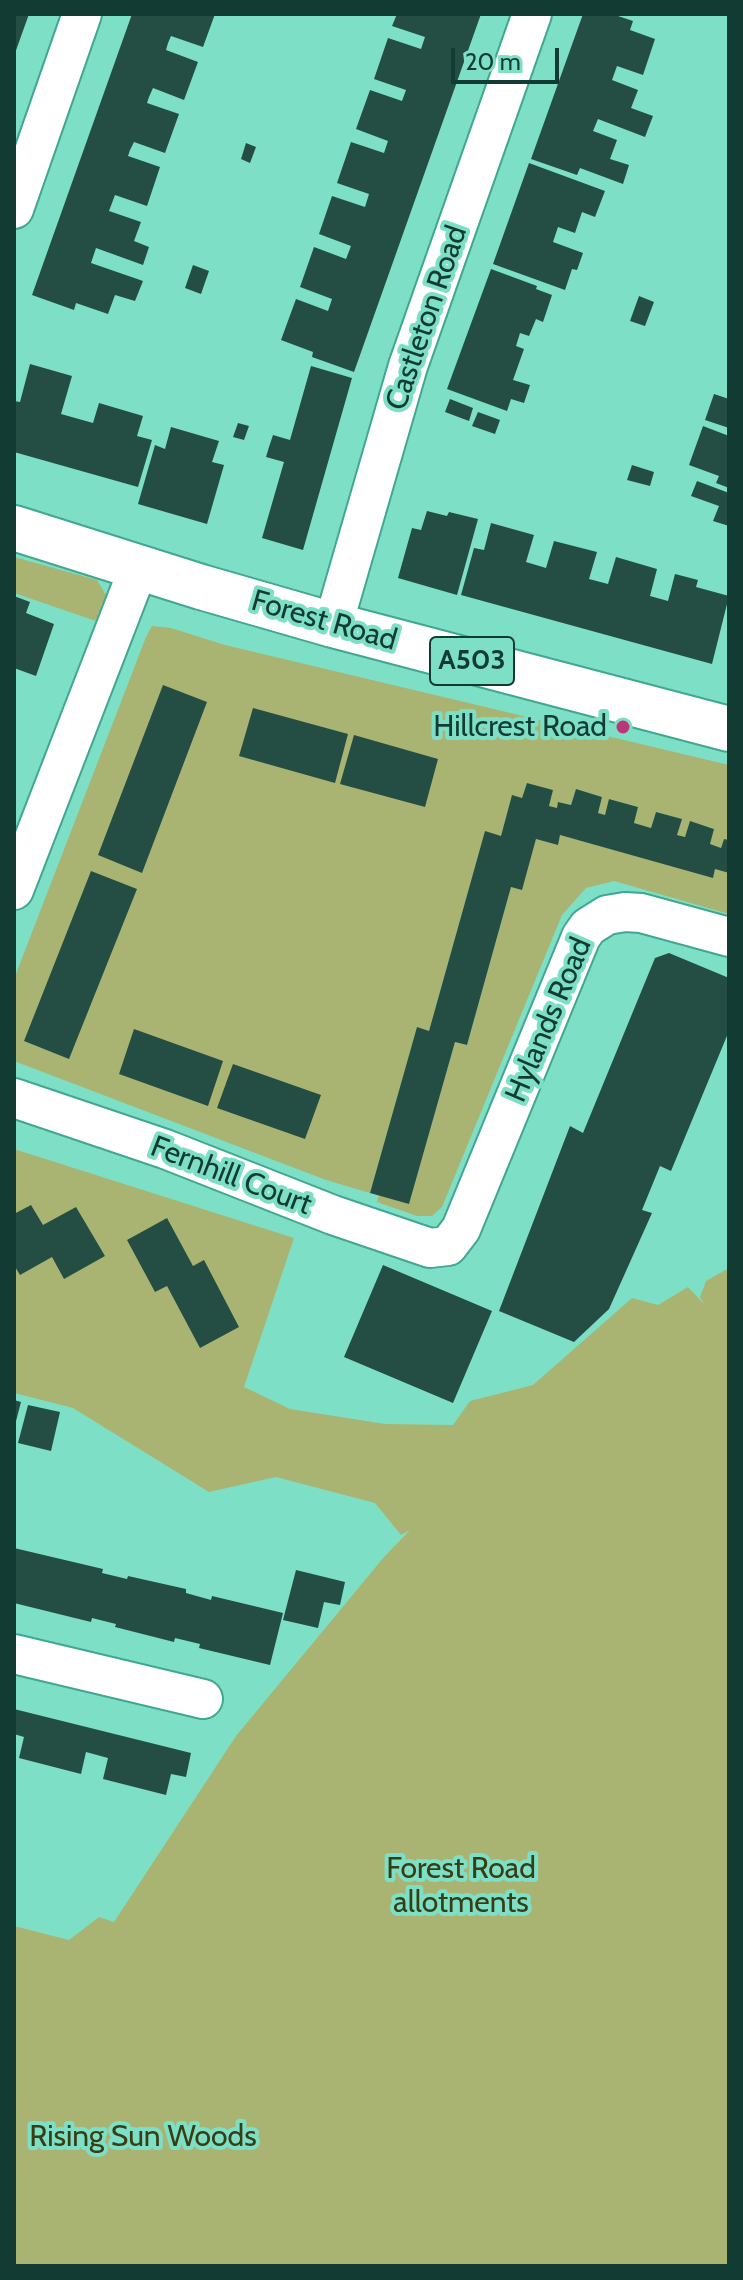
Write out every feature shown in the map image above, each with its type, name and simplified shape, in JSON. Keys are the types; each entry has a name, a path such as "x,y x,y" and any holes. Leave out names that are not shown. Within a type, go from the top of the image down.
{"main road":[{"name":"Forest Road","path":"14,528 333,625 729,729"}],"street":[{"path":"14,209 82,14"},
{"name":"Castleton Road","path":"333,625 408,366 532,14"},
{"path":"14,890 139,567"},
{"name":"Hylands Road","path":"448,1246 461,1229 581,937 588,927 607,915 641,913 729,937"},
{"name":"Fernhill Court","path":"14,1098 165,1149 333,1215 430,1248 448,1246"},
{"path":"14,1654 203,1699"}],"green space":[{"path":"14,557 97,580 106,595 96,621 14,593"},
{"path":"152,626 171,628 225,645 729,765 729,840 724,839 721,848 710,844 713,828 690,822 685,837 677,835 681,819 656,812 651,828 634,823 638,807 610,799 605,815 598,813 602,797 576,789 571,805 559,802 557,808 549,806 553,790 527,783 522,798 512,796 501,836 485,832 429,1031 417,1028 370,1193 326,1180 14,1061 14,979"},
{"path":"560,835 713,877 715,869 729,873 729,914 614,881 586,888 562,915 442,1207 432,1216 417,1216 377,1202 379,1195 409,1203 455,1042 467,1045 511,887 522,889 536,839 557,844"},
{"name":"Forest Road allotments","path":"14,1149 294,1238 244,1387 290,1409 385,1424 453,1425 470,1401 533,1385 632,1298 658,1305 688,1287 704,1304 700,1297 706,1281 729,1268 729,2266 14,2266 14,1926 69,1940 99,1917 114,1922 236,1736 384,1557 410,1530 401,1535 375,1503 276,1477 209,1492 73,1408 14,1393"}],"building":[{"path":"14,14 29,14 14,56"},
{"path":"132,14 215,14 203,47 171,36 168,43 166,50 198,62 184,100 153,88 149,97 147,103 179,114 165,153 134,142 130,150 128,156 160,167 147,206 115,195 109,211 141,222 134,241 149,247 143,265 96,248 91,263 143,281 135,301 115,295 108,314 76,303 74,310 32,295"},
{"path":"397,14 481,14 354,372 312,357 313,352 281,340 296,299 328,311 332,299 300,287 314,247 346,259 351,246 319,234 332,196 365,207 369,194 337,183 351,142 384,153 388,141 356,129 370,90 402,101 406,90 374,79 388,38 421,49 425,37 392,26"},
{"path":"583,14 612,14 633,21 630,30 655,39 643,75 617,66 612,80 638,90 631,108 653,116 645,137 598,119 593,131 617,140 610,159 629,165 623,184 580,168 577,175 531,159"},
{"path":"246,143 256,147 250,163 241,159"},
{"path":"529,163 605,191 595,217 582,212 575,233 558,227 553,242 583,253 577,270 572,269 565,290 493,264"},
{"path":"193,265 209,271 201,294 185,288"},
{"path":"491,269 552,295 543,322 536,319 529,336 520,333 516,346 524,349 513,380 530,385 524,403 511,399 507,411 447,389"},
{"path":"639,296 654,302 645,326 630,321"},
{"path":"30,364 72,376 61,414 93,423 99,403 143,416 137,436 152,440 138,487 14,452 14,401 20,402"},
{"path":"311,366 352,378 303,550 262,538 284,462 266,457 273,435 290,440"},
{"path":"714,394 729,399 729,428 705,420"},
{"path":"450,399 473,408 469,421 445,412"},
{"path":"478,412 500,420 495,434 472,426"},
{"path":"238,423 249,426 244,440 233,437"},
{"path":"703,426 729,436 729,488 716,483 719,476 689,465"},
{"path":"171,427 219,441 212,462 224,465 207,524 138,504 155,445 165,449"},
{"path":"632,465 654,472 650,486 627,480"},
{"path":"697,481 729,493 729,526 713,521 719,506 691,496"},
{"path":"427,511 447,516 449,512 478,519 457,595 398,578 412,528 421,530"},
{"path":"491,523 534,535 526,562 546,568 554,541 597,552 589,579 608,584 616,557 657,569 650,596 668,601 675,574 698,580 696,587 729,596 712,664 461,595 474,548 484,550"},
{"path":"14,596 30,602 26,613 54,624 36,676 14,668"},
{"path":"163,685 207,702 142,873 98,855"},
{"path":"253,708 348,734 335,783 239,756"},
{"path":"354,735 438,759 425,807 340,784"},
{"path":"527,783 553,790 549,806 557,808 558,802 571,805 576,789 602,797 598,813 605,815 609,799 638,807 634,823 651,828 656,812 682,819 677,835 685,837 690,821 714,829 710,844 721,848 724,839 729,840 729,873 715,869 713,878 560,835 558,845 536,839 522,890 511,887 467,1045 455,1042 409,1204 370,1193 417,1027 429,1031 485,831 501,836 512,795 522,798"},
{"path":"91,871 137,889 69,1059 24,1041"},
{"path":"669,953 729,978 729,1031 671,1171 660,1166 642,1210 652,1213 609,1309 574,1342 499,1311 570,1126 583,1133 655,958"},
{"path":"134,1029 223,1061 208,1106 119,1074"},
{"path":"233,1064 321,1095 305,1139 217,1108"},
{"path":"31,1205 43,1225 76,1207 105,1256 64,1279 52,1257 20,1275 14,1265 14,1214"},
{"path":"167,1218 193,1266 204,1260 239,1327 200,1348 167,1286 155,1292 127,1240"},
{"path":"383,1265 492,1311 453,1403 344,1357"},
{"path":"14,1400 21,1402 15,1425 14,1425"},
{"path":"28,1405 60,1412 51,1451 18,1443"},
{"path":"14,1548 103,1569 102,1573 127,1579 128,1576 186,1589 186,1593 211,1600 212,1596 283,1613 270,1665 199,1648 200,1644 175,1638 174,1642 92,1618 91,1622 14,1603"},
{"path":"296,1570 345,1582 340,1605 324,1602 318,1628 283,1620"},
{"path":"14,1709 191,1753 186,1777 171,1774 166,1795 103,1779 108,1758 86,1752 81,1774 19,1758 24,1737 14,1734"}],"place":[{"name":"Hillcrest Road","path":"623,727"}],"park label":[{"name":"Rising Sun Woods","path":"143,2137"}]}
